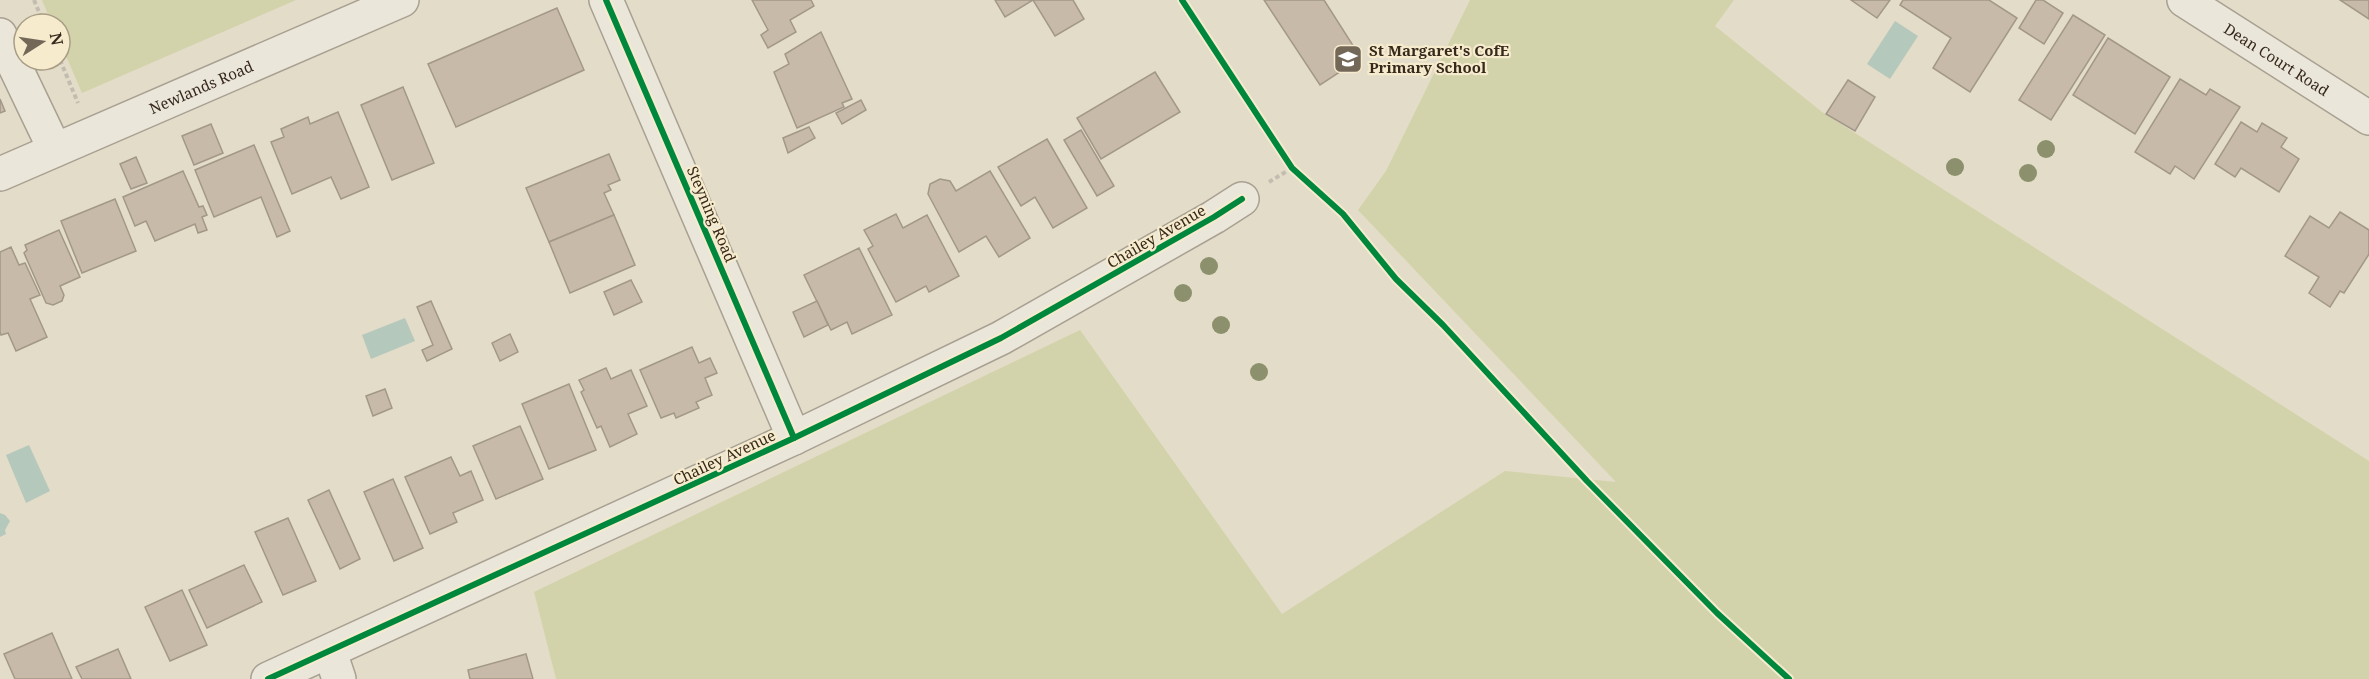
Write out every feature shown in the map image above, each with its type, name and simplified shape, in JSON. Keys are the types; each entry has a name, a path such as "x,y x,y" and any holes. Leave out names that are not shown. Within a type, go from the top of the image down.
{"street":[{"name":"Newlands Road","path":"0,174 402,0"},
{"name":"Steyning Road","path":"606,0 794,438"},
{"name":"Dean Court Road","path":"2184,0 2369,118"},
{"path":"0,35 55,150"},
{"name":"Chailey Avenue","path":"268,679 334,665 1001,338 1214,218 1242,199"}],"path":[{"path":"65,72 92,134"}],"green space":[{"path":"42,0 296,0 82,93 72,70 72,12 47,12"},
{"path":"1470,0 1734,0 1715,26 1822,112 2369,461 2369,679 556,679 534,592 1080,330 1282,614 1505,471 1616,482 1358,210 1386,171"}],"shaded area":[{"path":"1895,21 1918,36 1890,79 1867,64"},
{"path":"405,318 415,341 371,359 362,335"},
{"path":"29,445 50,491 26,503 6,455"},
{"path":"0,513 10,521 5,530 6,534 0,537"}],"building":[{"path":"752,0 811,0 814,6 790,20 796,32 768,48 761,35 768,30"},
{"path":"995,0 1033,0 1005,17"},
{"path":"1033,0 1073,0 1084,19 1055,36"},
{"path":"1264,0 1324,0 1361,58 1320,85"},
{"path":"1851,0 1890,0 1877,18"},
{"path":"1903,0 1989,0 2017,18 1970,92 1933,68 1951,38 1900,5"},
{"path":"2036,0 2043,0 2063,13 2044,44 2019,28"},
{"path":"2340,0 2369,0 2369,19"},
{"path":"557,8 584,70 456,127 428,64"},
{"path":"2073,15 2105,35 2051,120 2019,100"},
{"path":"821,32 852,99 842,103 844,107 797,128 774,72 789,64 785,54"},
{"path":"2108,38 2170,77 2135,134 2073,95"},
{"path":"1155,72 1180,112 1101,159 1077,118"},
{"path":"2180,79 2206,95 2210,89 2240,107 2194,179 2175,166 2170,174 2135,152"},
{"path":"1848,80 1875,97 1855,131 1826,114"},
{"path":"403,87 434,163 392,180 361,105"},
{"path":"0,99 5,111 0,113"},
{"path":"861,100 866,110 842,124 836,113"},
{"path":"338,112 369,187 341,199 331,177 292,194 271,142 284,137 281,129 308,117 310,124"},
{"path":"2241,122 2257,132 2262,123 2287,138 2281,147 2299,159 2279,192 2241,168 2235,177 2215,164"},
{"path":"211,124 223,153 194,165 182,136"},
{"path":"809,127 815,138 788,153 783,138"},
{"path":"1081,130 1114,186 1097,196 1064,140"},
{"path":"1047,139 1087,208 1053,228 1035,197 1021,206 998,167"},
{"path":"254,145 290,231 277,237 261,197 214,217 195,170"},
{"path":"609,154 620,180 608,185 611,190 604,193 614,215 549,242 526,188"},
{"path":"136,157 147,183 131,189 120,164"},
{"path":"183,171 199,207 203,206 207,215 202,217 207,230 198,233 195,224 155,241 146,221 135,226 123,197"},
{"path":"990,171 1030,238 999,257 986,236 959,252 928,194 930,184 940,179 950,181 956,191"},
{"path":"115,199 136,251 82,273 61,221"},
{"path":"2340,212 2369,230 2369,254 2344,293 2340,291 2330,307 2309,293 2319,277 2285,256 2310,216 2329,228"},
{"path":"896,214 903,228 927,215 959,276 929,292 926,286 896,302 868,249 873,246 864,230"},
{"path":"614,215 635,265 570,293 549,242"},
{"path":"59,230 80,277 60,286 64,295 62,301 53,305 46,303 24,253 27,250 25,245"},
{"path":"11,247 19,265 25,263 40,295 30,299 47,337 16,351 8,333 1,335 0,332 0,252"},
{"path":"859,248 892,315 852,334 847,322 831,330 804,275"},
{"path":"631,280 642,302 614,315 604,292"},
{"path":"431,301 452,349 427,361 422,350 433,345 417,307"},
{"path":"817,301 828,325 804,337 793,312"},
{"path":"510,334 518,352 500,361 492,343"},
{"path":"692,347 699,363 710,358 717,373 705,378 712,395 696,402 699,408 676,418 674,413 661,418 640,370"},
{"path":"606,368 611,379 631,370 647,406 628,414 637,434 610,447 601,426 597,428 581,392 584,390 579,380"},
{"path":"569,384 596,450 549,469 522,404"},
{"path":"385,389 392,408 373,416 366,396"},
{"path":"520,426 543,479 496,499 473,446"},
{"path":"451,457 460,476 471,471 483,500 453,513 457,522 430,534 405,477"},
{"path":"393,479 423,548 394,561 364,492"},
{"path":"329,490 360,559 340,569 308,500"},
{"path":"288,518 316,581 283,595 255,532"},
{"path":"244,565 262,602 207,628 189,590"},
{"path":"182,590 207,645 170,661 145,607"},
{"path":"52,633 72,679 15,679 4,654"},
{"path":"118,649 131,679 82,679 76,667"},
{"path":"526,654 533,679 470,679 468,670"}],"cycle path":[{"path":"606,0 794,438"},
{"path":"1182,0 1292,168 1343,214 1396,279 1443,325 1587,481 1717,613 1789,679"},
{"path":"268,679 794,438 1001,338 1242,199"}],"place":[{"name":"St Margaret's CofE Primary School","path":"1348,59"}]}
